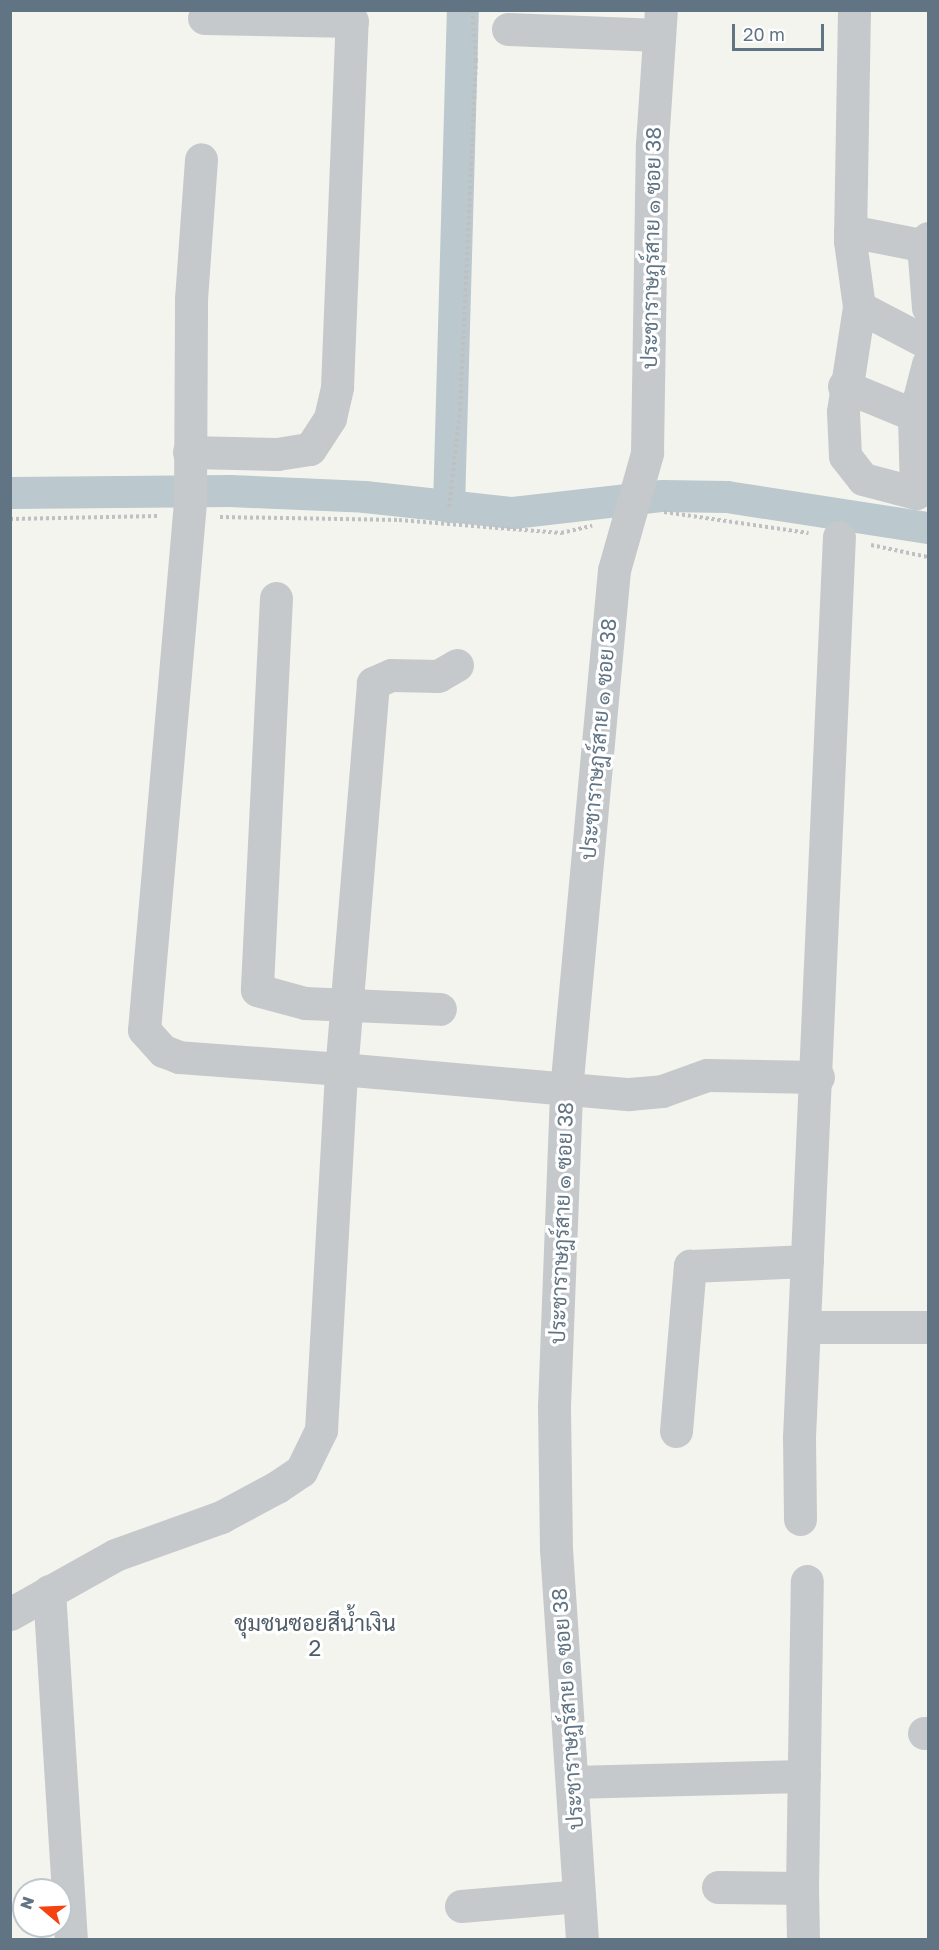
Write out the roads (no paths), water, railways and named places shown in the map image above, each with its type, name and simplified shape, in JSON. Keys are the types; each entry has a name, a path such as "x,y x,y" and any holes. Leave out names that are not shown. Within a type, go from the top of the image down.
{"street":[{"path":"854,10 850,231 859,307 844,386 845,456 851,468 863,479 912,495 917,487 914,415 928,364"},
{"path":"190,460 277,454 310,449 330,418 337,387 353,16 204,18"},
{"path":"508,28 660,23"},
{"name":"ประชาราษฎร์สาย ๑ ซอย 38","path":"582,1940 556,1550 554,1406 566,1090 614,570 648,432 660,23"},
{"path":"201,159 191,299 189,509 144,1030 163,1051 179,1057 341,1069 566,1090 662,1092 706,1075 731,1073 818,1077"},
{"path":"850,231 927,242 928,308"},
{"path":"859,307 928,344"},
{"path":"844,386 914,415"},
{"path":"800,1519 804,1327 818,1077 839,537"},
{"path":"276,598 253,980 267,997 440,1009"},
{"path":"10,1614 115,1556 221,1517 278,1487 301,1471 321,1430 341,1069 373,683 391,675 438,676 457,665"},
{"path":"676,1431 690,1266 807,1261"},
{"path":"804,1327 928,1328"},
{"path":"803,1940 807,1581"},
{"path":"49,1591 71,1940"},
{"path":"572,1782 804,1776"},
{"path":"718,1887 802,1887"},
{"path":"461,1906 579,1896"}],"waterway":[{"path":"449,507 463,10"},
{"path":"10,493 230,491 365,497 513,513 663,496 727,497 928,528"}],"district":[{"name":"ชุมชนซอยสีน้ำเงิน 2","path":"315,1634"}]}
